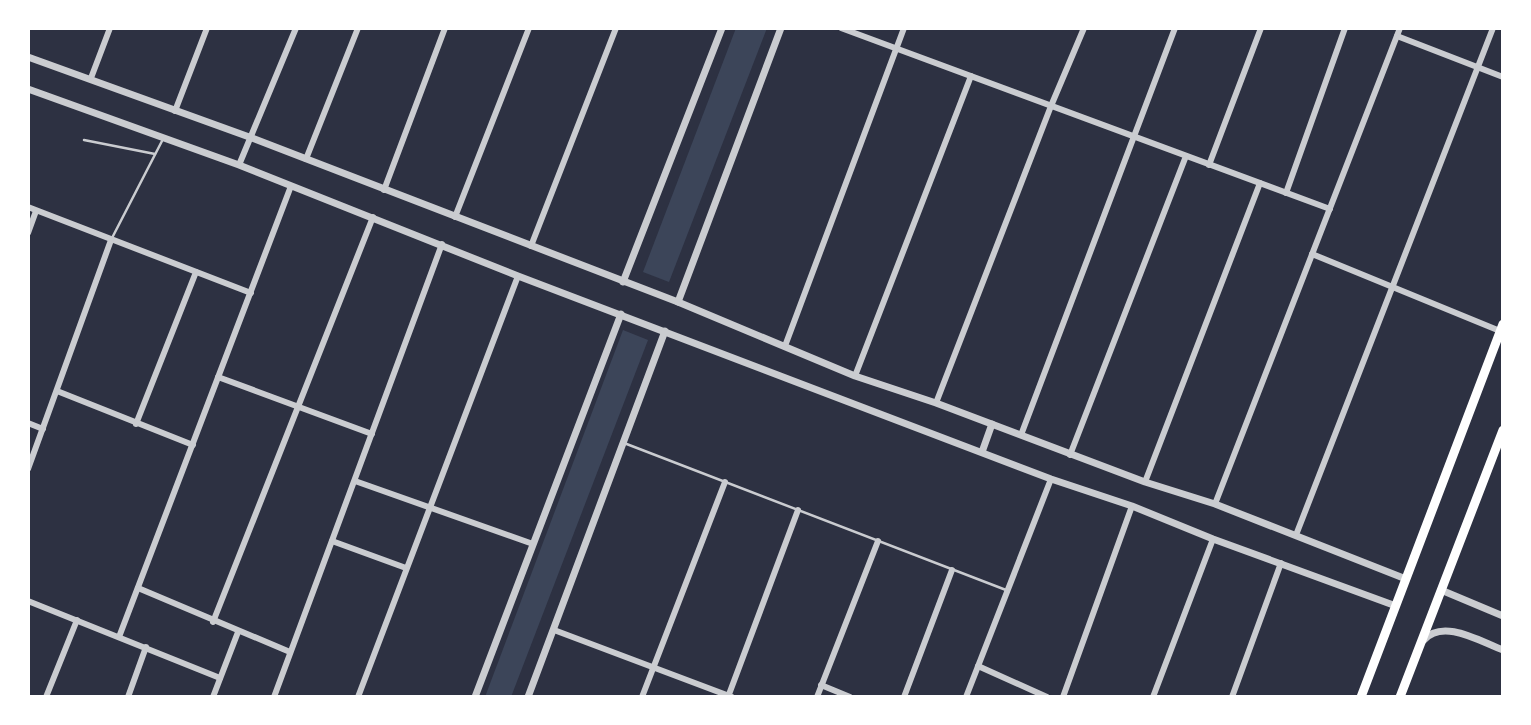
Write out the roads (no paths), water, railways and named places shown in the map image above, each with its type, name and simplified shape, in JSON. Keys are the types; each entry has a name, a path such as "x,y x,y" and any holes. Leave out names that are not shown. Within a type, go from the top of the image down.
{"main road":[{"path":"1361,697 1502,327"},
{"path":"1400,697 1503,430"}],"street":[{"path":"91,78 110,28"},
{"path":"174,111 207,28"},
{"path":"239,166 296,28"},
{"path":"306,159 358,28"},
{"path":"384,190 445,28"},
{"path":"455,217 529,28"},
{"path":"531,246 616,28"},
{"path":"622,282 722,28"},
{"path":"678,302 782,28"},
{"path":"841,28 1330,209"},
{"path":"785,346 905,28"},
{"path":"936,403 1084,28"},
{"path":"1021,435 1175,28"},
{"path":"1209,164 1261,28"},
{"path":"1286,193 1345,28"},
{"path":"1296,535 1493,28"},
{"path":"1215,503 1399,32 1503,77"},
{"path":"28,57 252,138 678,302 855,376 936,403 1145,482 1215,503 1406,579"},
{"path":"855,376 971,76"},
{"path":"28,89 373,217 518,276 1051,479 1132,506 1213,539 1396,606"},
{"path":"1070,455 1186,156"},
{"path":"1145,482 1260,183"},
{"path":"119,637 291,186"},
{"path":"28,207 251,293"},
{"path":"28,233 36,211"},
{"path":"213,622 373,217"},
{"path":"28,469 111,240"},
{"path":"274,697 442,244"},
{"path":"1312,254 1502,327"},
{"path":"136,424 196,272"},
{"path":"358,697 518,276"},
{"path":"475,697 621,314"},
{"path":"528,697 665,331"},
{"path":"218,377 372,434"},
{"path":"57,391 193,445"},
{"path":"28,423 43,429"},
{"path":"982,452 992,425"},
{"path":"966,697 1051,479"},
{"path":"355,481 533,544"},
{"path":"642,697 725,482"},
{"path":"1063,697 1132,506"},
{"path":"554,630 730,696 798,510"},
{"path":"1153,697 1213,539"},
{"path":"332,541 406,568"},
{"path":"817,697 878,541"},
{"path":"1232,697 1281,563"},
{"path":"904,697 952,569"},
{"path":"138,588 213,622 290,652"},
{"path":"1441,590 1503,616"},
{"path":"28,601 220,678"},
{"path":"46,697 77,620"},
{"path":"1419,646 1426,636 1448,631 1503,650"},
{"path":"213,697 238,632"},
{"path":"128,697 146,648"},
{"path":"978,667 1047,697"},
{"path":"821,685 850,697"}],"lane":[{"path":"111,240 164,138"},
{"path":"84,140 155,154"},
{"path":"624,443 1007,591"}]}
